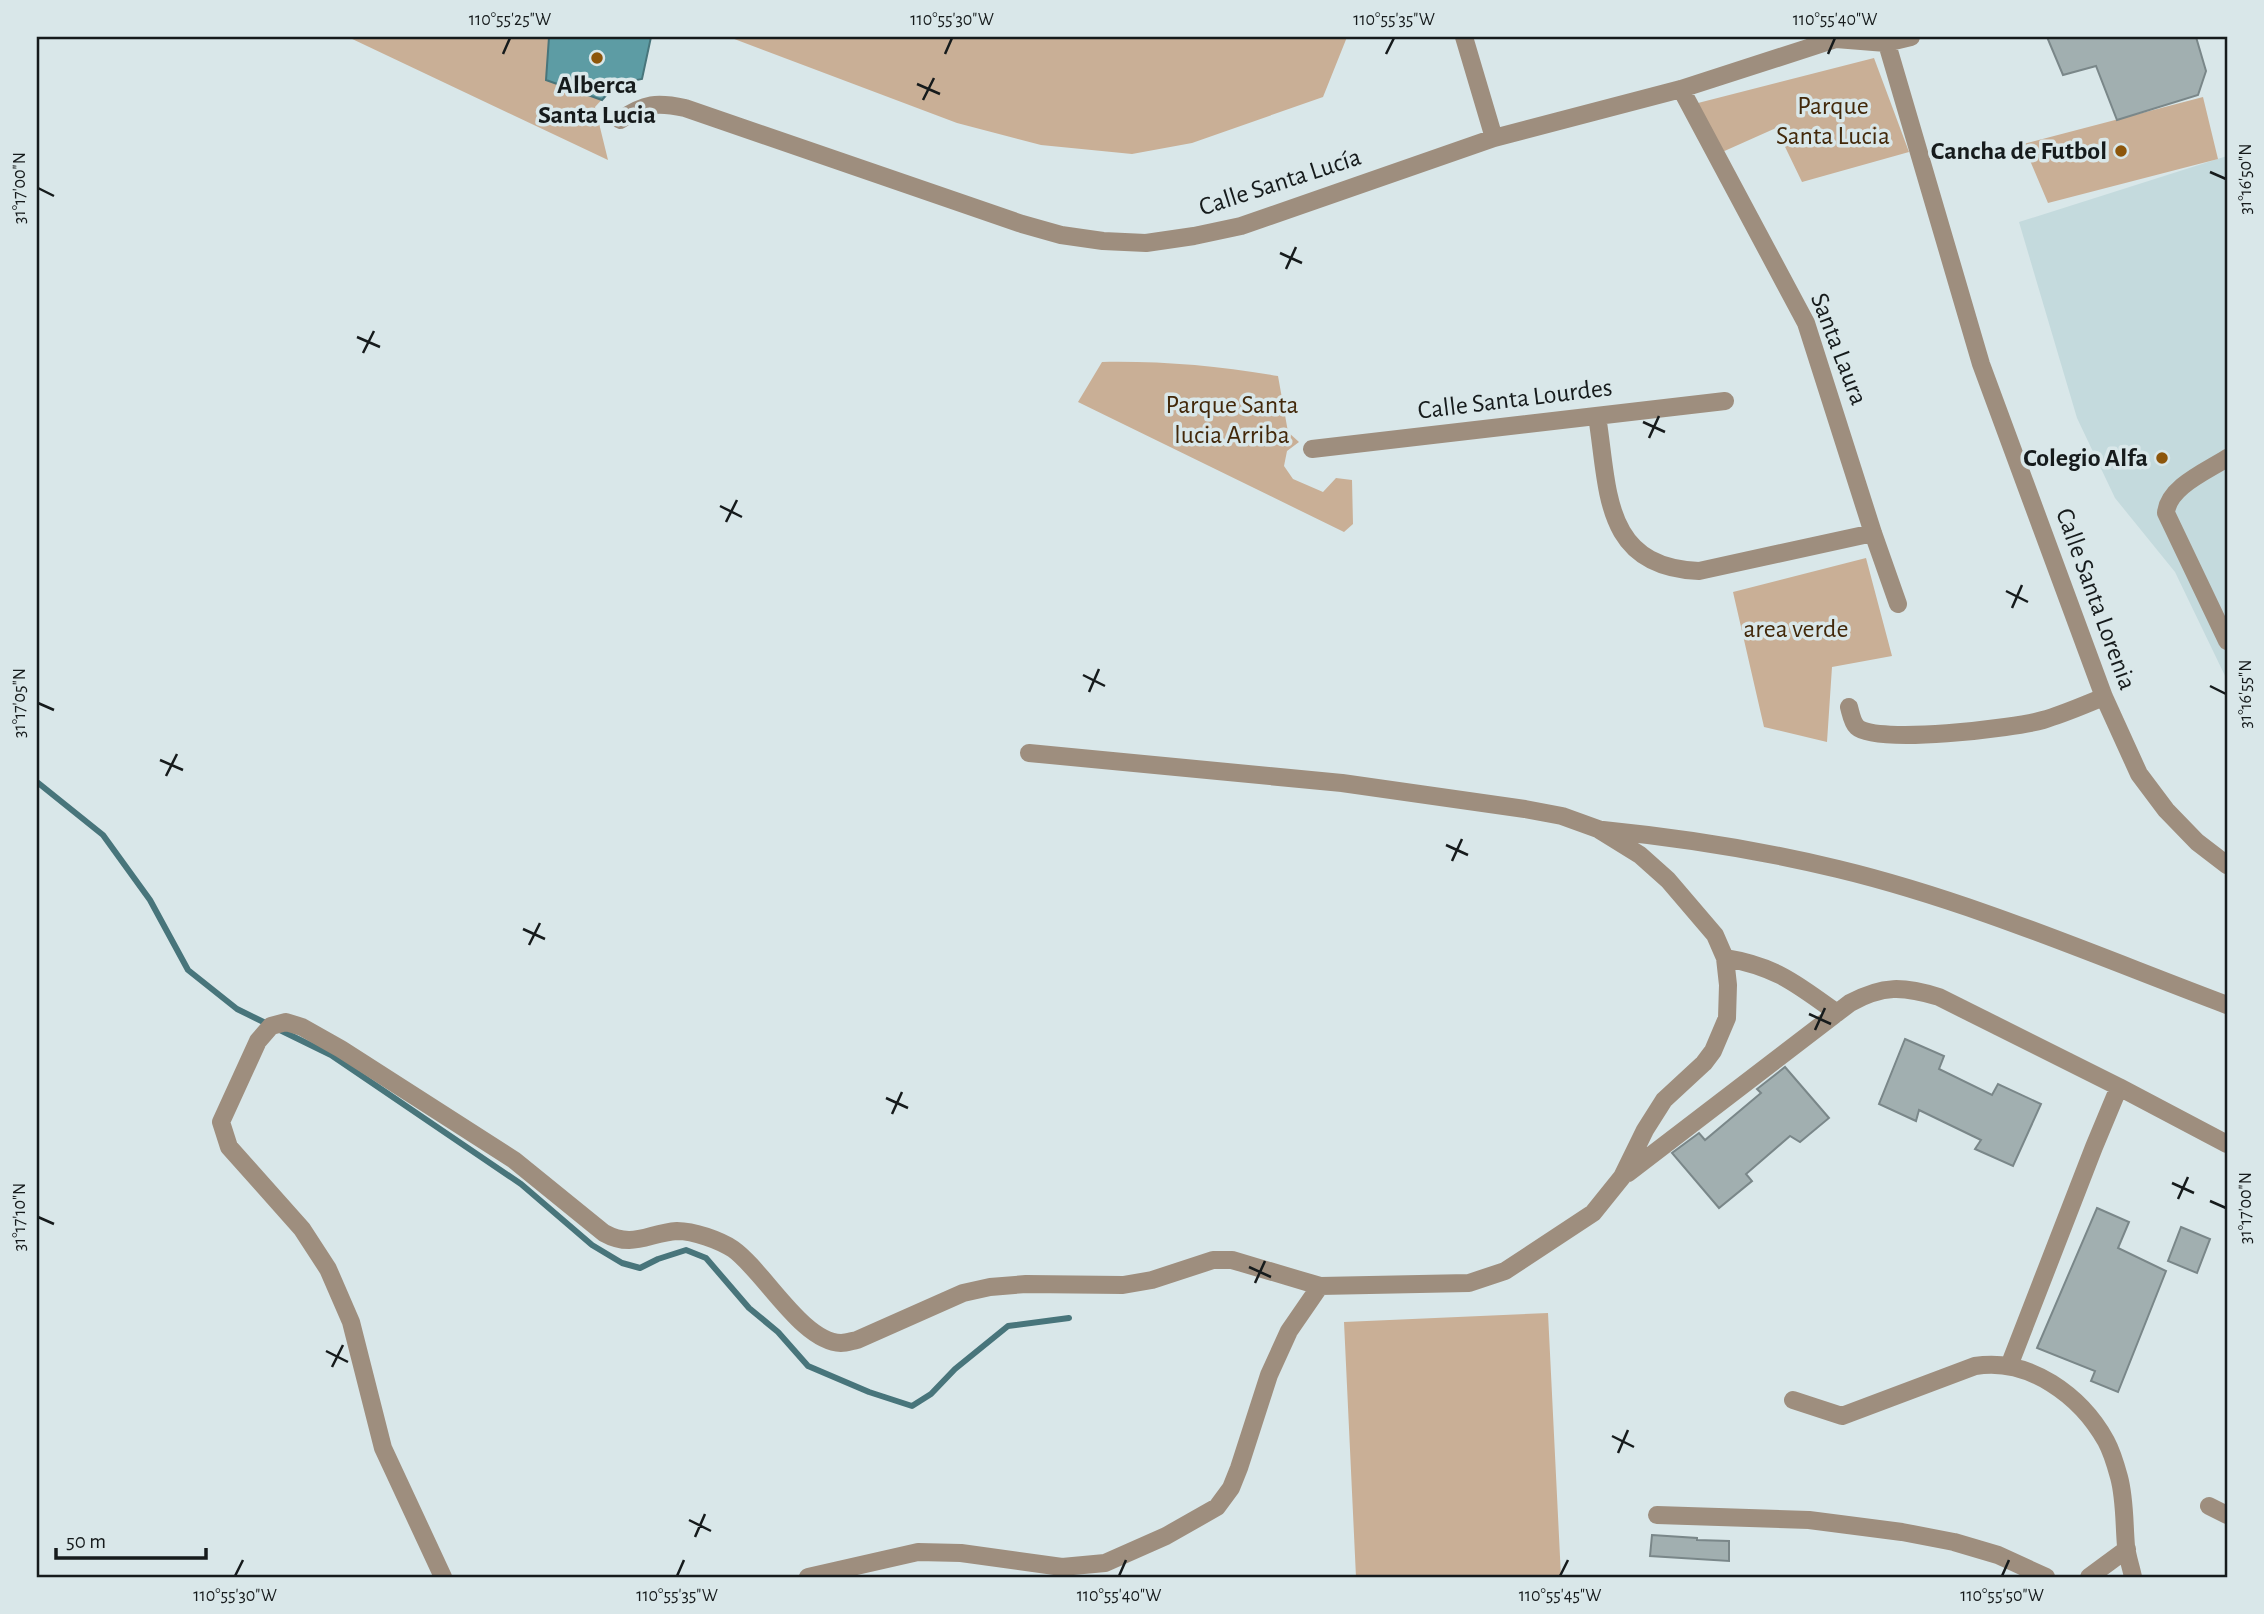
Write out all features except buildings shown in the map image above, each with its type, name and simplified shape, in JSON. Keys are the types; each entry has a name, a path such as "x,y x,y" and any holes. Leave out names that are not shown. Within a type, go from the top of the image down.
{"street":[{"path":"1464,37 1494,138"},
{"name":"Calle Santa Lucía","path":"620,120 650,104 685,108 1023,224 1062,235 1146,243 1241,226 1494,138 1681,89 1839,38 1886,40 1911,37"},
{"name":"Calle Santa Lorenia","path":"1886,40 1981,364 2104,697 2139,774 2166,810 2197,842 2227,865"},
{"name":"Santa Laura","path":"1681,89 1806,323 1873,533 1899,604"},
{"name":"Calle Santa Lourdes","path":"1312,449 1725,401"},
{"path":"1597,416 1614,519 1622,535 1654,563 1675,570 1699,571 1873,533"},
{"path":"2227,457 2180,488 2169,501 2166,513 2227,640"},
{"path":"1849,707 1854,724 1863,731 1902,734 1970,732 2042,720 2104,697"},
{"path":"443,1577 383,1448 351,1322 328,1269 302,1229 229,1147 225,1135 221,1122 258,1041 271,1026 286,1022 302,1027 341,1049 514,1160 616,1240 630,1241 676,1231 709,1238 733,1249 814,1334 841,1343 857,1340 963,1293 990,1286 1123,1285 1152,1280 1213,1260 1232,1260 1320,1286 1469,1283 1505,1272 1593,1213 1622,1177 1645,1130 1664,1100 1713,1051 1727,1018 1725,958 1715,935 1668,880 1640,855 1598,829 1562,816 1525,809 1342,783 1029,753"},
{"path":"1598,829 1721,844 1840,869 2010,923 2227,1005"},
{"path":"1725,958 1755,962 1783,975 1837,1013"},
{"path":"1622,1177 1837,1013 1870,992 1893,988 1918,990 1939,997 2227,1144"},
{"path":"2009,1366 2119,1087"},
{"path":"808,1577 918,1552 961,1553 1062,1567 1105,1563 1166,1536 1217,1507 1231,1488 1269,1375 1302,1309 1320,1286"},
{"path":"1793,1400 1842,1416 1975,1366 1992,1363 2009,1366 2056,1384 2084,1411 2107,1442 2119,1479 2133,1577"},
{"path":"2209,1506 2227,1515"},
{"path":"1657,1515 1809,1520 1902,1532 1954,1542 1998,1555 2046,1577"},
{"path":"2089,1577 2127,1549"}],"shaded area":[{"name":"Colegio Alfa","path":"2227,156 2227,680 2175,572 2115,498 2077,418 2019,222"}],"green space":[{"path":"348,37 651,37 642,79 616,84 595,107 608,160"},
{"path":"729,37 1347,37 1323,97 1192,143 1132,154 1041,145 957,123"},
{"name":"Parque Santa Lucia","path":"1874,58 1909,152 1802,182 1776,128 1720,153 1698,103"},
{"name":"Cancha de Futbol","path":"2203,97 2218,159 2048,203 2023,144"},
{"name":"Parque Santa lucia Arriba","path":"1102,362 1190,365 1278,376 1288,432 1299,442 1287,451 1284,466 1293,479 1323,492 1336,478 1352,480 1353,524 1344,532 1078,402"},
{"name":"area verde","path":"1866,558 1892,656 1832,667 1827,742 1764,727 1733,592"},
{"path":"1548,1313 1561,1577 1356,1577 1344,1322"}],"water":[{"name":"Alberca Santa Lucia","path":"549,37 651,37 642,79 616,84 602,100 546,80"}],"waterway":[{"path":"37,782 103,835 150,900 188,970 237,1009 331,1055 521,1184 592,1245 622,1263 640,1268 686,1250 706,1258 749,1308 778,1332 808,1366 869,1392 912,1406 931,1394 955,1369 1008,1326 1069,1318"}],"place":[{"name":"Alberca Santa Lucia","path":"597,58"},
{"name":"Cancha de Futbol","path":"2121,151"},
{"name":"Colegio Alfa","path":"2162,458"}]}
